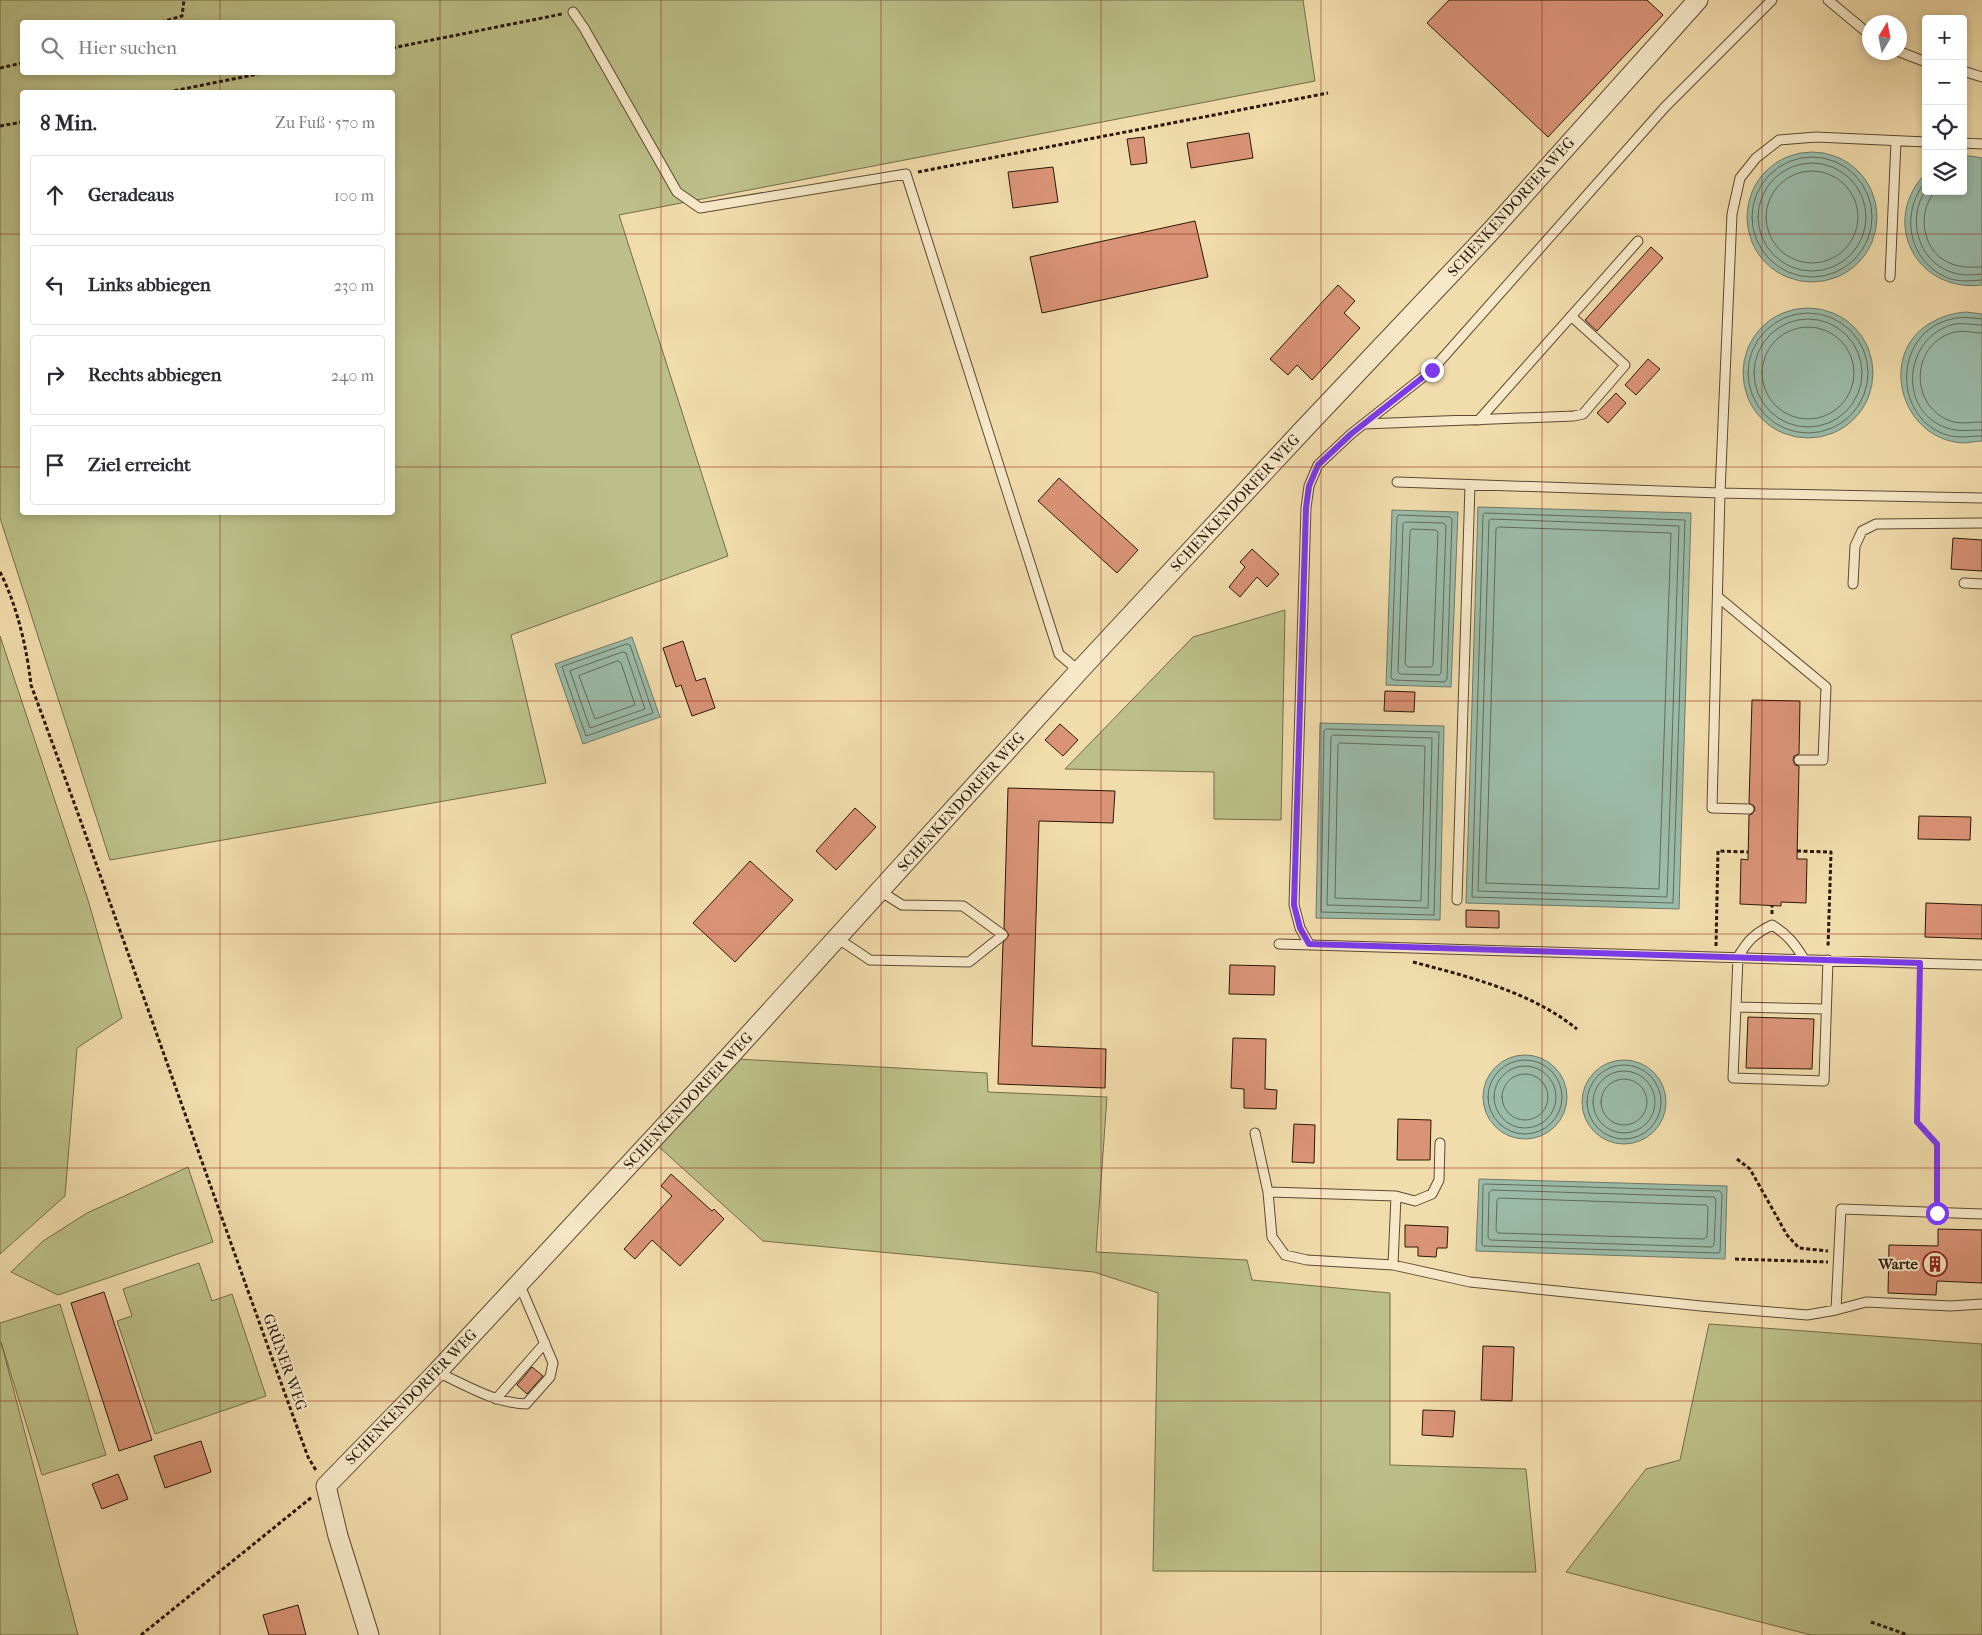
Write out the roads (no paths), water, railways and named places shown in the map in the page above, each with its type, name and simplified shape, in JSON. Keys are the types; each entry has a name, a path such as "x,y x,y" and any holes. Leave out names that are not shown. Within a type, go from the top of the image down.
{"street":[{"name":"SCHENKENDORFER WEG","path":"369,1635 338,1536 326,1486 438,1372 880,891 1079,671 1492,230 1698,0"}],"lane":[{"path":"1309,944 1300,928 1294,905 1306,508 1309,486 1318,465 1364,424 1432,370 1665,107 1772,0"},
{"path":"1828,0 1862,28"},
{"path":"573,12 584,28 677,192 700,208 906,174 1059,654 1079,671"},
{"path":"1907,55 1922,60"},
{"path":"1967,73 1982,77"},
{"path":"1749,809 1712,808 1720,494 1732,214 1740,178 1756,158 1779,140 1816,137 1922,142"},
{"path":"1890,277 1896,142"},
{"path":"1967,143 1982,144"},
{"path":"1479,420 1638,241"},
{"path":"1364,424 1574,416 1583,414 1625,365 1571,316"},
{"path":"1397,482 1720,494 1982,498"},
{"path":"1457,900 1470,485"},
{"path":"1853,584 1855,546 1862,531 1876,524 1982,523"},
{"path":"1964,583 1982,584"},
{"path":"1718,597 1826,687 1824,760 1799,760"},
{"path":"837,938 870,960 969,962 1003,935 963,906 902,905 880,891"},
{"path":"1804,959 1785,933 1772,925 1756,932 1746,944 1738,958 1734,1078 1824,1081 1828,960"},
{"path":"1279,944 1982,965"},
{"path":"1736,1007 1826,1009"},
{"path":"1255,1133 1268,1192 1272,1238 1285,1255 1307,1260 1393,1265 1470,1282 1806,1315 1866,1302 1951,1306 1982,1304"},
{"path":"1268,1192 1396,1196 1415,1201 1432,1194 1438,1180 1440,1143"},
{"path":"1393,1265 1396,1196"},
{"path":"1836,1310 1841,1209 1982,1214"},
{"path":"438,1372 509,1404 526,1404 550,1377 553,1363 519,1283"},
{"path":"496,1399 545,1343"}],"water":[{"path":"1812,152 1825,153 1837,157 1858,171 1872,192 1876,204 1876,230 1872,242 1858,263 1837,277 1825,281 1812,282 1799,281 1787,277 1766,263 1752,242 1748,230 1747,217 1748,204 1752,192 1766,171 1787,157 1799,153"},
{"path":"1967,156 1982,158 1982,285 1959,284 1939,278 1923,266 1912,250 1906,232 1906,212 1912,192 1922,178 1922,195 1967,195"},
{"path":"1808,308 1821,309 1833,313 1854,327 1868,348 1872,360 1872,386 1868,398 1854,419 1833,433 1821,437 1808,438 1795,437 1783,433 1762,419 1748,398 1744,386 1743,373 1744,360 1748,348 1762,327 1783,313 1795,309"},
{"path":"1966,312 1982,314 1982,441 1963,443 1941,438 1923,426 1910,410 1903,390 1901,370 1906,350 1917,333 1940,318"},
{"path":"1478,507 1691,513 1679,909 1466,903"},
{"path":"1392,510 1458,512 1451,687 1386,685"},
{"path":"632,637 660,717 583,744 555,664"},
{"path":"1320,723 1444,726 1440,920 1316,918"},
{"path":"1525,1055 1541,1058 1555,1067 1564,1081 1567,1097 1564,1113 1555,1127 1541,1136 1525,1139 1509,1136 1495,1127 1486,1113 1483,1097 1486,1081 1495,1067 1509,1058"},
{"path":"1624,1060 1640,1063 1654,1072 1663,1086 1666,1102 1663,1118 1654,1132 1640,1141 1624,1144 1608,1141 1594,1132 1585,1118 1582,1102 1585,1086 1594,1072 1608,1063"},
{"path":"1479,1179 1727,1186 1725,1259 1476,1251"}],"place":[{"name":"Warte","path":"1935,1264"}]}
